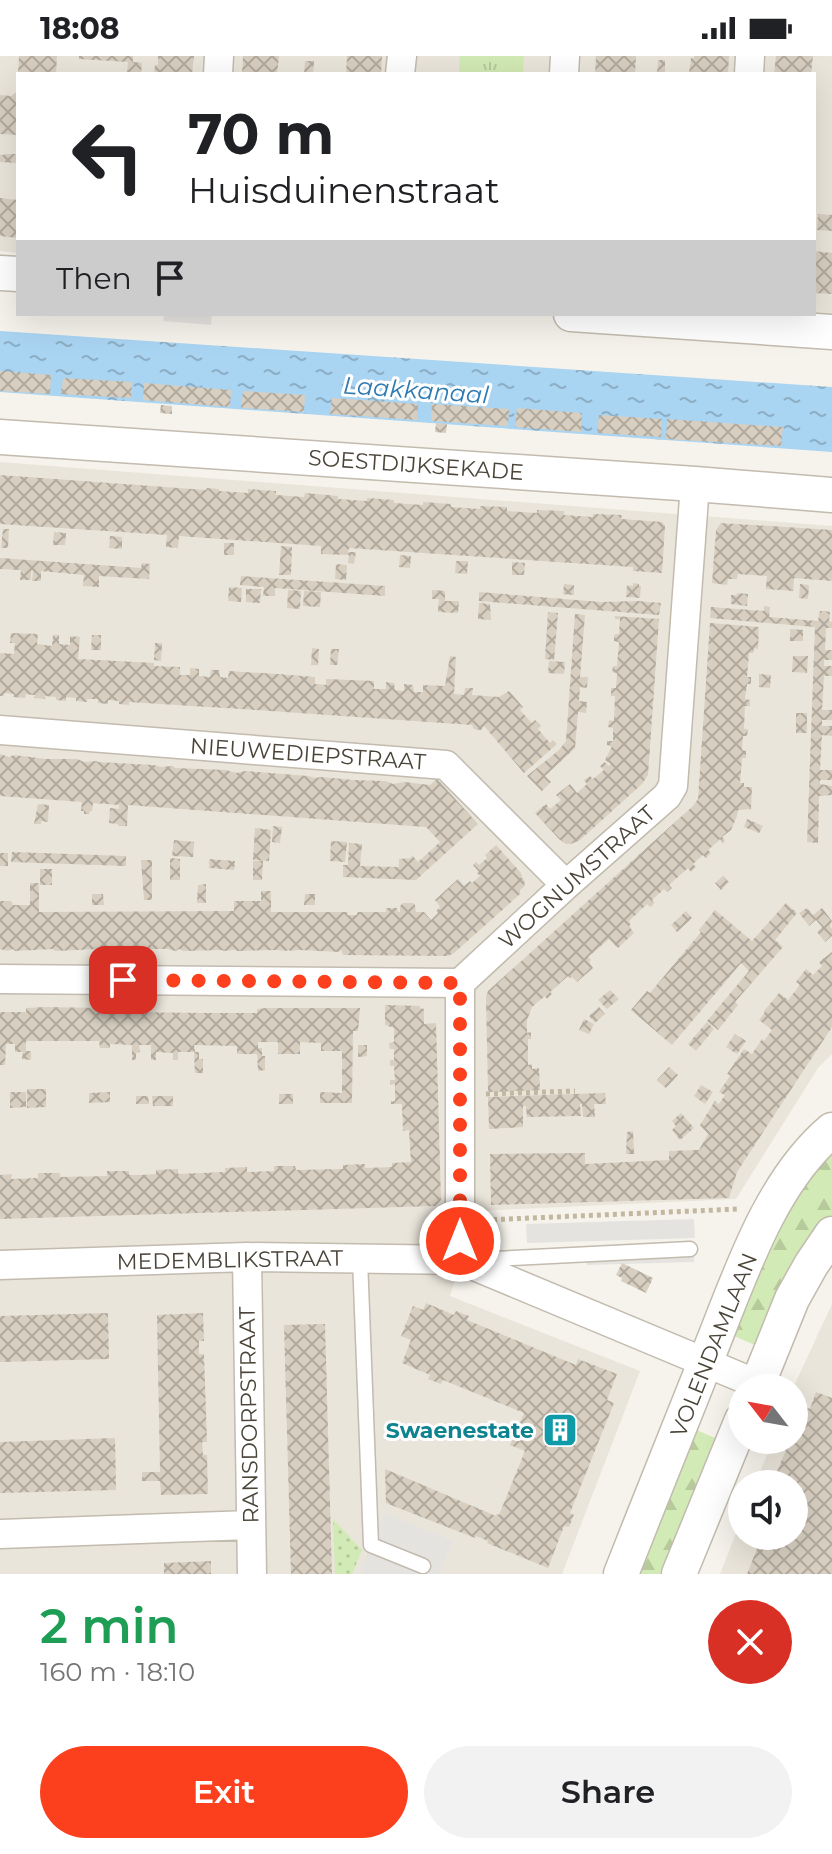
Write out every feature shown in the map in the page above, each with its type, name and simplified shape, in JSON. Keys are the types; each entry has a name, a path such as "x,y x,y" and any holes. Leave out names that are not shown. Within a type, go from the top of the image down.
{"street":[{"path":"625,316 732,320 832,332"},
{"name":"SOESTDIJKSEKADE","path":"0,437 832,495"},
{"name":"WOGNUMSTRAAT","path":"460,983 667,796 673,786 695,484"},
{"name":"NIEUWEDIEPSTRAAT","path":"0,730 446,765 566,885"},
{"path":"0,979 460,983 460,1260"},
{"name":"VOLENDAMLAAN","path":"621,1574 771,1209 793,1172 832,1130"},
{"path":"761,1374 792,1299 832,1234"},
{"name":"MEDEMBLIKSTRAAT","path":"0,1265 247,1257 460,1260 731,1374"},
{"name":"RANSDORPSTRAAT","path":"247,1257 252,1574"},
{"path":"679,1574 728,1454"},
{"path":"0,1534 250,1525"}],"lane":[{"name":"MEDEMBLIKSTRAAT","path":"460,1260 690,1249"},
{"path":"360,1259 371,1545 423,1566"}],"path":[{"path":"461,1095 575,1091"},
{"path":"460,1221 746,1208"}],"shaded area":[{"path":"0,56 832,56 832,316 816,314 816,72 16,72 16,253 0,251"},
{"path":"164,316 212,316 211,325 163,321"},
{"path":"0,462 832,526 832,1054 818,1068 736,1199 476,1211 450,1296 640,1371 562,1574 0,1574"},
{"path":"694,1219 695,1238 527,1243 526,1224"},
{"path":"694,1256 694,1262 587,1265 587,1260"},
{"path":"832,1304 832,1574 720,1574 729,1550 808,1550 808,1470 761,1470 767,1454 808,1454 808,1374 800,1374"},
{"path":"384,1513 453,1541 439,1574 360,1572"}],"green space":[{"path":"460,56 524,56 523,72 459,72"},
{"path":"832,1152 832,1215 807,1249 759,1347 732,1335 773,1240 803,1185"},
{"path":"690,1427 724,1442 669,1574 631,1574"},
{"path":"333,1519 362,1550 352,1574 335,1574"}],"water":[{"name":"Laakkanaal","path":"0,331 832,387 832,452 0,392"}],"building":[{"path":"19,56 57,56 56,72 18,72"},
{"path":"79,56 133,56 133,62 142,63 141,72 127,72 128,62 79,59"},
{"path":"158,56 194,56 192,72 154,72 155,65 158,65"},
{"path":"243,56 279,56 277,72 242,72"},
{"path":"347,56 382,56 381,72 346,72"},
{"path":"596,56 636,56 635,72 595,72"},
{"path":"729,56 728,72 689,72 691,58"},
{"path":"776,56 813,56 811,72 774,72"},
{"path":"658,60 665,60 665,72 657,72"},
{"path":"305,61 314,61 313,72 304,72"},
{"path":"16,92 16,135 0,134 0,95 11,96"},
{"path":"16,154 16,163 0,162 0,155"},
{"path":"0,198 16,200 16,238 0,236"},
{"path":"818,214 832,215 832,231 817,230"},
{"path":"816,251 832,253 832,294 816,293"},
{"path":"0,371 51,375 50,394 0,391"},
{"path":"63,378 132,382 131,398 61,394"},
{"path":"144,383 231,390 230,407 143,400"},
{"path":"243,391 305,395 304,412 241,408"},
{"path":"332,398 418,404 417,420 330,414"},
{"path":"432,404 509,409 508,426 431,421"},
{"path":"161,405 172,406 172,414 160,413"},
{"path":"517,408 582,413 581,432 515,427"},
{"path":"599,415 662,419 661,437 597,433"},
{"path":"667,419 783,427 781,446 666,439"},
{"path":"436,423 447,424 446,433 435,432"},
{"path":"0,475 248,493 248,489 276,491 276,495 304,497 305,493 338,496 338,499 367,501 367,498 480,509 480,506 507,507 507,511 537,513 537,510 564,511 564,515 593,517 593,514 622,515 621,519 662,522 665,526 662,573 633,571 633,567 349,548 348,552 356,552 354,564 348,563 349,555 321,554 321,546 179,536 178,548 166,547 167,535 0,524"},
{"path":"721,523 832,530 832,581 794,578 793,591 766,589 767,576 738,574 737,579 728,579 727,585 712,583 716,530"},
{"path":"3,529 9,529 8,548 1,548"},
{"path":"54,532 66,533 65,545 53,545"},
{"path":"110,536 122,537 122,549 109,548"},
{"path":"224,543 234,543 234,555 224,555"},
{"path":"281,546 292,547 291,575 279,575"},
{"path":"400,555 411,556 410,568 399,567"},
{"path":"0,558 141,568 142,563 150,564 149,579 99,576 99,587 83,586 84,575 41,571 41,581 32,581 31,571 31,580 20,580 21,570 0,569"},
{"path":"456,561 468,561 467,574 455,573"},
{"path":"512,562 525,563 524,575 512,575"},
{"path":"336,564 347,565 346,580 335,579"},
{"path":"241,576 385,586 385,596 275,588 275,596 263,596 264,587 240,585"},
{"path":"633,583 641,586 640,598 626,597 627,585 633,586"},
{"path":"564,584 574,585 574,595 563,594"},
{"path":"800,584 809,585 808,599 799,598"},
{"path":"229,587 242,588 241,602 228,601"},
{"path":"246,589 261,589 260,603 246,602"},
{"path":"288,590 301,591 300,609 287,608"},
{"path":"432,590 445,591 445,601 459,601 458,613 438,612 439,599 432,599"},
{"path":"304,591 321,592 320,607 303,606"},
{"path":"479,592 601,602 661,603 659,615 479,601"},
{"path":"748,594 747,606 731,604 731,595"},
{"path":"479,603 490,604 491,620 478,619"},
{"path":"764,606 770,607 769,617 818,621 820,611 830,612 832,628 826,628 825,650 832,650 832,660 824,660 824,666 832,666 832,676 824,676 822,710 832,710 832,720 822,720 822,726 832,726 832,736 822,735 820,770 832,770 832,780 820,780 820,784 832,786 832,795 819,796 818,843 807,842 815,627 710,618 711,607 764,611"},
{"path":"548,612 558,613 554,660 545,659"},
{"path":"575,614 585,615 580,677 588,677 587,688 580,687 579,701 587,702 586,713 578,712 575,748 545,776 551,782 542,791 527,776 566,741"},
{"path":"615,616 659,619 648,775 580,840 566,844 535,813 546,804 550,809 561,800 556,795 570,784 577,793 587,784 584,780 590,776 593,779 604,770 600,766 605,762 608,766 611,764 605,760 612,746 607,745 607,741 613,741 613,728 608,727 609,720 614,721 615,696 611,696 611,688 616,688 617,673 612,672 613,666 617,666 619,642 614,641 615,634 619,634 620,619 615,619"},
{"path":"710,623 759,627 758,649 754,648 753,653 749,653 747,677 751,677 751,684 747,684 745,699 750,700 750,706 745,706 744,729 748,729 747,736 743,736 742,750 746,751 746,758 742,758 740,783 744,783 744,787 752,787 751,809 738,810 731,830 722,837 725,840 723,843 720,839 708,850 711,853 706,858 703,855 693,864 696,867 691,872 688,868 669,885 672,888 667,892 664,889 652,900 652,906 647,904 629,921 634,933 618,948 609,939 588,957 593,968 577,982 568,976 550,992 552,994 547,999 545,996 532,1007 527,1020 527,1033 531,1032 528,1065 532,1064 532,1069 539,1068 540,1090 488,1092 488,991 698,799"},
{"path":"790,629 803,630 803,641 790,641"},
{"path":"11,633 38,634 37,644 52,646 53,635 59,635 59,644 70,645 70,636 80,637 78,659 180,667 180,675 190,675 190,668 199,669 199,676 210,677 211,670 219,670 220,677 228,678 229,671 278,674 315,677 315,684 326,685 326,679 374,681 374,689 386,689 386,682 394,683 395,690 404,691 404,684 413,685 414,692 423,692 423,685 445,686 450,656 456,657 454,694 464,695 465,688 473,688 472,695 499,697 509,691 523,707 520,710 532,723 535,720 541,726 538,729 550,743 553,740 557,744 524,773 484,726 481,730 474,729 472,725 129,702 129,705 108,700 108,704 98,703 98,699 87,699 87,702 66,697 66,701 56,700 56,697 34,698 35,695 26,694 25,698 4,693 0,696 0,653 14,654 15,643 10,643"},
{"path":"92,635 101,635 101,650 91,650"},
{"path":"155,643 162,643 161,661 154,660"},
{"path":"312,648 319,649 318,665 311,665"},
{"path":"331,649 339,649 337,665 330,665"},
{"path":"793,656 808,656 807,673 792,672"},
{"path":"549,661 565,662 564,674 548,673"},
{"path":"759,674 771,675 770,688 759,687"},
{"path":"796,713 807,713 807,733 796,733"},
{"path":"0,754 393,784 430,785 437,779 478,824 416,880 343,877 343,865 348,865 349,843 362,844 360,866 399,867 399,859 411,858 412,855 418,862 440,842 426,827 128,805 127,826 118,826 109,823 110,808 119,809 119,805 93,803 92,811 84,814 81,811 82,802 0,796"},
{"path":"38,804 49,805 48,822 34,824"},
{"path":"747,819 763,826 759,833 744,827"},
{"path":"273,826 282,827 280,843 272,842"},
{"path":"255,828 271,830 269,861 253,860"},
{"path":"174,840 194,842 193,857 172,856"},
{"path":"331,841 347,842 345,862 330,861"},
{"path":"496,845 521,873 524,887 509,904 448,956 343,955 341,950 0,949 0,901 30,905 30,883 39,883 39,912 234,911 234,901 261,901 261,891 271,891 271,912 348,912 347,915 357,915 357,912 386,912 386,908 397,908 400,912 403,903 413,903 416,912 424,912 431,920 440,907 435,900 458,879 464,886 480,876 473,865 476,862 479,865"},
{"path":"12,852 126,856 126,866 11,862"},
{"path":"0,853 8,853 8,866 0,866"},
{"path":"170,858 180,859 180,880 170,880"},
{"path":"209,859 235,861 234,870 209,868"},
{"path":"141,860 152,860 152,900 144,900"},
{"path":"253,861 263,861 262,880 253,880"},
{"path":"40,869 52,869 52,885 40,885"},
{"path":"723,876 729,882 721,890 715,883"},
{"path":"206,884 206,903 197,903 198,885"},
{"path":"92,894 103,894 104,905 92,905"},
{"path":"305,894 315,894 315,905 304,905"},
{"path":"786,903 797,913 775,940 783,947 735,1002 738,1005 718,1030 707,1021 749,971 741,963 672,1045 631,1010 647,991 650,993 701,932 699,930 715,910 752,941"},
{"path":"807,908 813,915 822,908 832,921 832,936 825,942 817,932 822,927 816,920 809,926 799,913"},
{"path":"686,911 692,918 677,932 671,925"},
{"path":"832,952 832,1027 737,1172 729,1198 491,1205 490,1154 585,1153 585,1164 669,1160 669,1151 699,1150 708,1134 700,1125 715,1101 719,1104 725,1095 719,1092 730,1076 727,1074 744,1049 752,1054 772,1030 759,1020 764,1011 779,993 788,1000 800,985 796,982 806,969 813,975 822,966 819,962"},
{"path":"610,990 619,999 607,1009 598,1000"},
{"path":"385,1005 420,1006 424,1009 424,1024 436,1023 441,1200 435,1206 0,1219 0,1175 12,1174 11,1179 38,1178 38,1173 60,1173 60,1177 107,1176 107,1171 129,1171 129,1175 142,1175 156,1174 156,1170 178,1169 178,1174 225,1172 225,1168 247,1167 247,1172 274,1171 274,1166 295,1166 296,1170 343,1169 343,1165 392,1167 392,1163 411,1162 409,1130 403,1131 402,1104 391,1104 395,1101 395,1084 390,1085 390,1080 395,1080 394,1066 390,1066 390,1060 394,1060 394,1049 390,1049 389,1045 394,1042 394,1028 385,1025"},
{"path":"599,1007 605,1014 595,1023 589,1016"},
{"path":"26,1008 102,1008 111,1009 111,1012 213,1013 257,1013 257,1009 266,1008 360,1008 358,1031 353,1031 352,1103 320,1103 320,1092 342,1093 342,1051 321,1051 321,1043 300,1042 300,1054 278,1054 278,1042 258,1042 262,1056 265,1056 265,1070 258,1071 257,1054 237,1054 237,1046 194,1045 199,1059 203,1059 203,1073 195,1073 194,1052 178,1052 178,1060 173,1060 173,1053 156,1052 156,1060 151,1060 151,1045 139,1045 140,1052 136,1053 136,1060 132,1060 132,1045 110,1044 110,1048 100,1048 99,1041 26,1041 26,1051 31,1051 31,1060 22,1059 23,1052 15,1052 15,1044 6,1044 5,1065 0,1065 0,1012 26,1012"},
{"path":"584,1019 594,1024 589,1034 579,1030"},
{"path":"707,1022 714,1029 696,1051 688,1044"},
{"path":"735,1034 746,1041 737,1054 726,1047"},
{"path":"358,1045 367,1045 367,1056 358,1057"},
{"path":"669,1067 678,1075 666,1088 657,1080"},
{"path":"701,1085 713,1092 705,1104 694,1096"},
{"path":"27,1089 46,1089 46,1107 27,1108"},
{"path":"10,1092 26,1092 26,1107 10,1108"},
{"path":"110,1092 110,1102 89,1103 89,1093"},
{"path":"605,1093 606,1104 594,1104 595,1117 583,1117 582,1104 581,1116 527,1117 526,1106 523,1106 523,1127 489,1129 488,1097"},
{"path":"279,1094 293,1094 293,1104 279,1104"},
{"path":"136,1096 148,1096 149,1104 136,1104"},
{"path":"152,1096 173,1096 173,1106 153,1106"},
{"path":"681,1113 694,1128 680,1140 672,1130 676,1126 672,1121"},
{"path":"633,1131 634,1154 626,1154 627,1132"},
{"path":"622,1263 653,1278 646,1293 621,1281 622,1278 616,1275"},
{"name":"Swaenestate","path":"426,1303 454,1315 456,1311 469,1316 467,1320 576,1365 578,1359 617,1374 607,1400 614,1403 570,1513 574,1515 569,1527 564,1526 548,1568 476,1536 386,1503 385,1469 499,1515 525,1451 510,1445 524,1413 443,1380 441,1384 428,1379 430,1375 402,1363 411,1340 401,1336 413,1306 423,1310"},
{"path":"108,1313 109,1359 0,1362 0,1316"},
{"path":"203,1313 204,1341 199,1341 199,1354 204,1354 207,1442 202,1442 203,1455 207,1455 208,1494 161,1495 160,1481 142,1481 142,1472 160,1472 157,1315"},
{"path":"325,1324 332,1574 291,1574 284,1325"},
{"path":"816,1392 832,1398 832,1574 747,1574 756,1550 808,1550 808,1470 778,1470 784,1454 808,1454 810,1409"},
{"path":"115,1438 116,1490 0,1493 0,1442"},
{"path":"211,1561 211,1574 164,1574 164,1563"}],"place":[{"name":"Swaenestate","path":"560,1430"}],"route":[{"path":"123,980 460,983 460,1241"}]}
